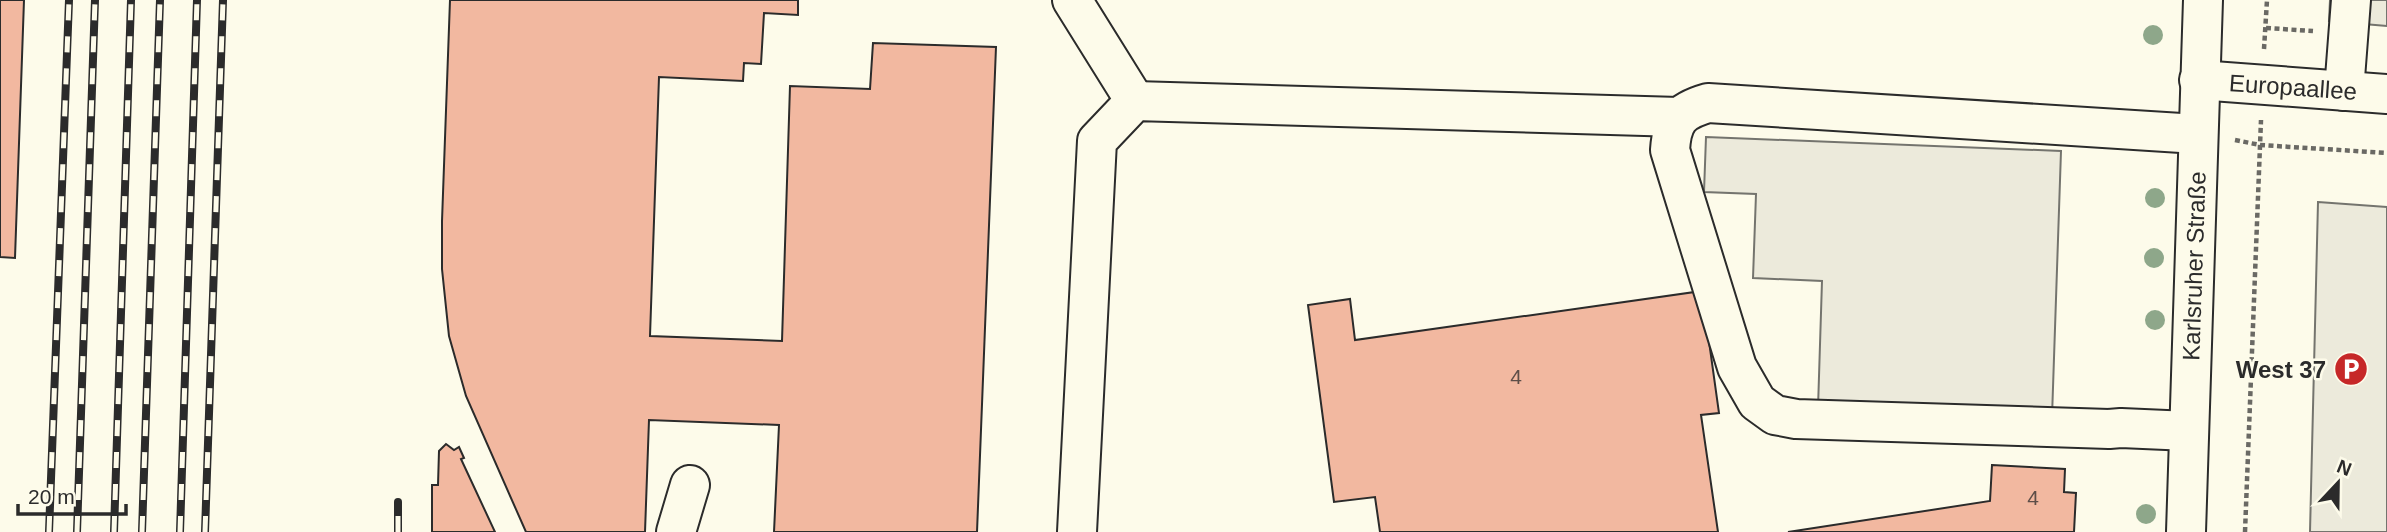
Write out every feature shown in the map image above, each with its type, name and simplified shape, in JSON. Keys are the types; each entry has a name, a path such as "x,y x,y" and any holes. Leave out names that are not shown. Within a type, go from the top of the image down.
{"main road":[{"path":"1072,0 1135,101"},
{"name":"Karlsruher Straße","path":"2186,532 2203,0"},
{"path":"2344,91 2351,0"},
{"name":"Europaallee","path":"2199,80 2387,94"},
{"path":"1077,532 1097,141 1135,101 1679,117"},
{"path":"2189,432 1796,419 1774,415 1757,402 1737,367 1670,150 1671,132 1679,117 1691,108 1708,103 2197,134"},
{"path":"676,532 690,485"}],"path":[{"path":"2245,532 2267,0"},
{"path":"2260,145 2387,153"}],"shaded area":[{"path":"2330,0 2387,0 2387,26 2329,21"},
{"path":"1706,137 2061,151 2052,417 1818,408 1822,281 1753,278 1756,194 1704,192"},
{"name":"West 37","path":"2318,202 2387,207 2387,532 2310,532"}],"building":[{"path":"0,0 24,0 15,258 0,257"},
{"path":"450,0 798,0 798,15 764,13 761,64 744,63 743,81 659,77 650,336 782,341 790,86 870,89 873,43 996,47 977,532 774,532 779,425 649,420 645,532 526,532 466,396 449,336 442,269 442,221"},
{"path":"1702,291 1719,413 1701,415 1718,532 1380,532 1375,497 1334,502 1308,305 1350,299 1355,340"},
{"path":"446,444 454,450 459,447 464,458 461,459 495,532 432,532 432,485 438,485 439,451"},
{"path":"1992,465 2065,469 2064,492 2076,493 2074,532 1788,532 1990,501"}],"railway":[{"path":"49,532 69,0"},
{"path":"77,532 95,0"},
{"path":"114,532 131,0"},
{"path":"142,532 160,0"},
{"path":"180,532 197,0"},
{"path":"205,532 223,0"},
{"path":"398,502 398,532"}],"place":[{"name":"West 37","path":"2351,369"}]}
